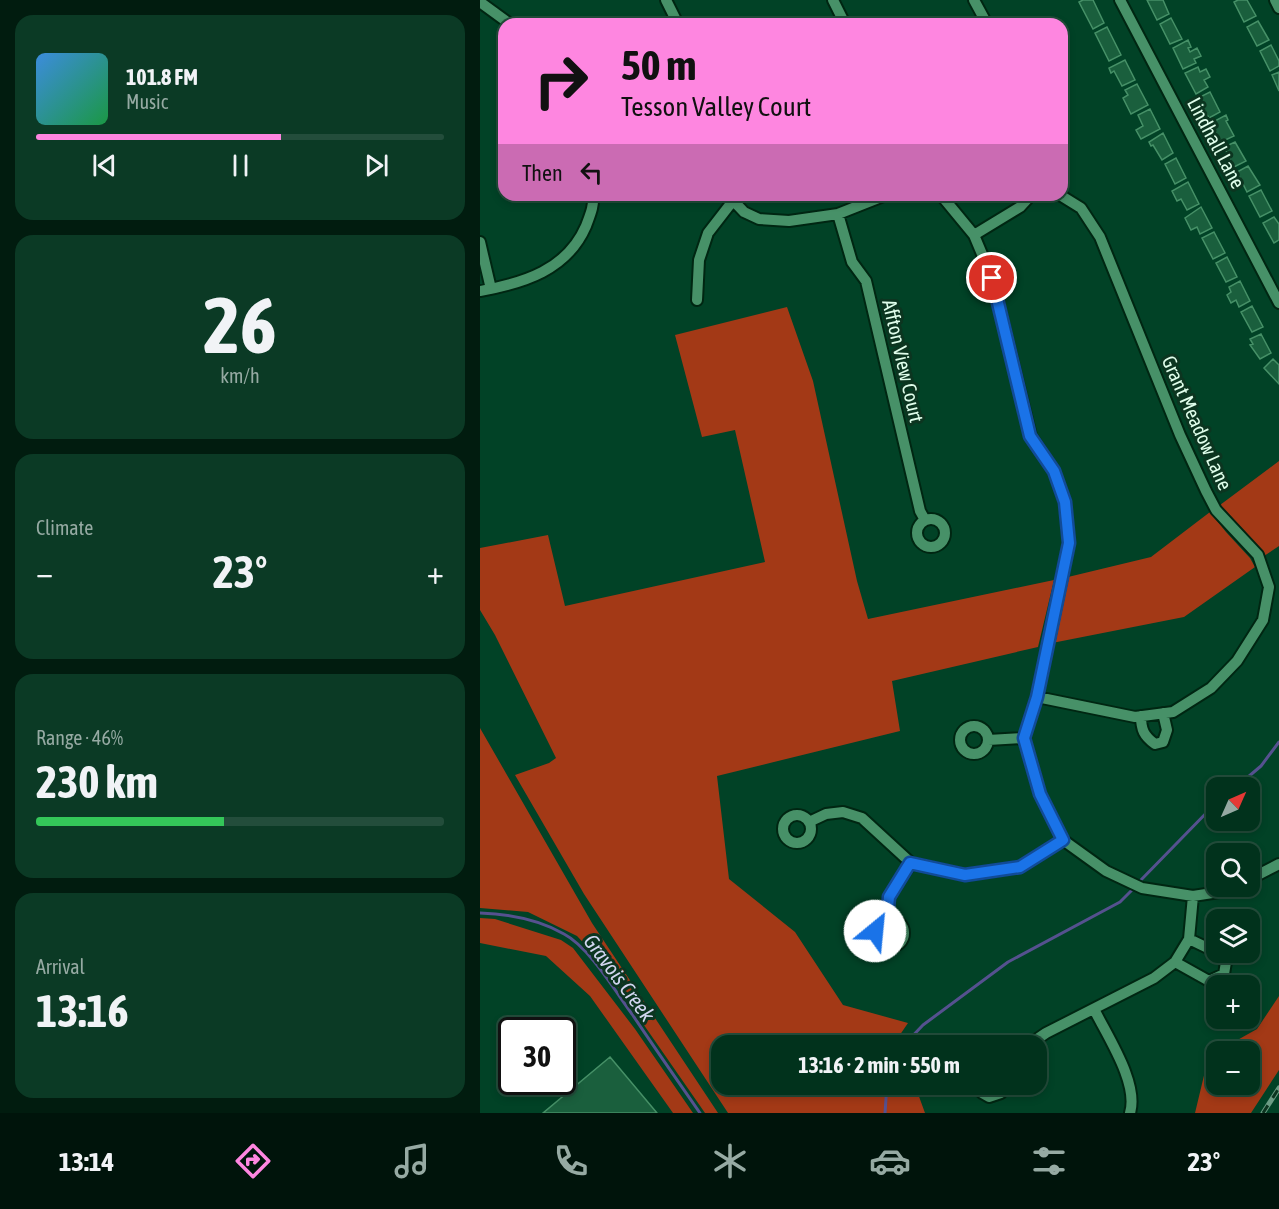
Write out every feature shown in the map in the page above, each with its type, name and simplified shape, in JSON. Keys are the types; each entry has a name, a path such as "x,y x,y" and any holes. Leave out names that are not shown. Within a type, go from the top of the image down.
{"street":[{"path":"666,0 675,18"},
{"path":"833,0 842,18"},
{"path":"974,0 984,18"},
{"name":"Lindhall Lane","path":"1120,0 1279,303"},
{"path":"1275,0 1279,8"},
{"path":"481,6 500,18"},
{"name":"Grant Meadow Lane","path":"1037,697 1135,717 1173,712 1211,688 1237,661 1263,620 1269,587 1258,555 1216,510 1206,491 1180,435 1100,237 1081,208 1068,200"},
{"path":"480,242 485,290 541,274 563,260 580,239 594,206 594,201"},
{"path":"697,300 699,260 708,233 729,201"},
{"path":"732,201 744,212 759,219 789,220 838,214 871,201"},
{"path":"945,201 974,235 992,278 1030,436 1054,471 1065,502 1069,543 1037,697 1024,738 1040,794 1063,840 1106,871 1142,888 1193,896 1206,894"},
{"path":"974,235 1020,207 1026,201"},
{"name":"Affton View Court","path":"838,214 852,262 866,281 920,511 925,520"},
{"path":"1141,716 1141,728 1146,737 1155,744 1163,742 1167,730 1163,713"},
{"path":"988,740 1024,738"},
{"path":"809,822 826,814 843,812 862,818 910,863 965,875 1020,867 1063,840"},
{"path":"887,919 889,897 910,863"},
{"path":"1260,874 1279,864"},
{"path":"1043,1035 1154,978 1175,962 1189,939 1193,896"},
{"path":"1189,939 1206,947"},
{"path":"1175,962 1209,981 1224,974 1226,963"},
{"path":"1094,1009 1126,1073 1130,1088 1130,1113"}],"shaded area":[{"path":"787,307 813,381 857,581 868,619 1054,580 1038,647 892,681 900,731 717,776 729,879 795,932 843,1005 908,1023 900,1035 711,1035 711,1087 584,894 515,775 549,763 556,758 495,635 480,610 480,548 548,535 565,606 765,562 735,430 702,437 675,335"},
{"path":"1279,461 1279,546 1264,556 1220,505"},
{"path":"1210,512 1250,558 1255,567 1184,617 1052,643 1068,577 1151,557"},
{"path":"480,728 592,923 718,1113 705,1113 596,956 577,936 528,912 480,908"},
{"path":"480,918 495,919 561,940 573,948 635,1029 693,1113 673,1113 590,996 546,956 480,943"},
{"path":"1279,996 1279,1070 1251,1113 1195,1113 1206,1067 1206,1095 1260,1095 1260,1041 1236,1041 1260,1029 1260,1024"},
{"path":"716,1095 918,1095 925,1113 728,1113"}],"building":[{"path":"1093,0 1104,23 1093,29 1079,2"},
{"path":"1147,0 1163,0 1169,14 1157,20"},
{"path":"1247,0 1256,16 1244,22 1234,2"},
{"path":"1171,18 1182,39 1170,44 1160,24"},
{"path":"1258,21 1269,40 1257,46 1247,27"},
{"path":"1107,27 1121,55 1109,61 1095,33"},
{"path":"1188,40 1191,47 1188,48 1190,52 1197,48 1201,56 1194,59 1196,63 1183,69 1173,48"},
{"path":"1271,45 1279,66 1270,71 1260,51"},
{"path":"1125,60 1135,80 1122,86 1114,71 1111,73 1109,68"},
{"path":"1198,67 1200,72 1206,69 1210,77 1204,80 1208,87 1196,94 1185,73"},
{"path":"1279,72 1279,91 1272,75"},
{"path":"1137,84 1148,105 1131,114 1123,98 1128,95 1125,90"},
{"path":"1210,92 1220,112 1209,118 1198,98"},
{"path":"1150,109 1160,129 1141,139 1136,130 1143,126 1138,115"},
{"path":"1226,115 1228,120 1226,121 1234,136 1221,142 1211,123"},
{"path":"1163,133 1173,153 1162,160 1149,142"},
{"path":"1235,142 1246,161 1234,167 1224,147"},
{"path":"1176,158 1186,178 1175,184 1165,164"},
{"path":"1248,166 1260,185 1247,192 1237,172"},
{"path":"1188,182 1199,204 1187,210 1181,199 1177,201 1172,191"},
{"path":"1261,190 1272,211 1260,217 1249,196"},
{"path":"1201,207 1212,228 1200,234 1197,227 1191,230 1185,218"},
{"path":"1274,217 1279,224 1279,240 1274,243 1263,223"},
{"path":"1214,232 1225,253 1213,259 1202,238"},
{"path":"1227,257 1237,277 1226,282 1216,263"},
{"path":"1240,281 1250,301 1239,307 1236,300 1231,303 1227,295 1231,292 1229,287"},
{"path":"1252,306 1263,327 1252,332 1241,312"},
{"path":"1261,334 1271,353 1260,359 1250,345 1253,344 1250,339"},
{"path":"1273,359 1279,365 1279,384 1264,368"},
{"path":"610,1057 657,1113 543,1113 565,1095 576,1095 576,1085"}],"waterway":[{"path":"1248,777 1261,766 1279,742"},
{"path":"1138,883 1206,813"},
{"path":"913,1035 923,1025 1008,962 1120,902 1134,888"},
{"name":"Gravois Creek","path":"480,913 513,916 534,921 564,934 583,949 610,982 700,1113"},
{"path":"885,1113 886,1095"}],"railway":[{"path":"1263,1113 1279,1088"}],"route":[{"path":"875,931 879,923 887,919 889,897 910,863 965,875 1020,867 1063,840 1040,794 1024,738 1037,697 1069,543 1065,502 1054,471 1030,436 992,278"}]}
